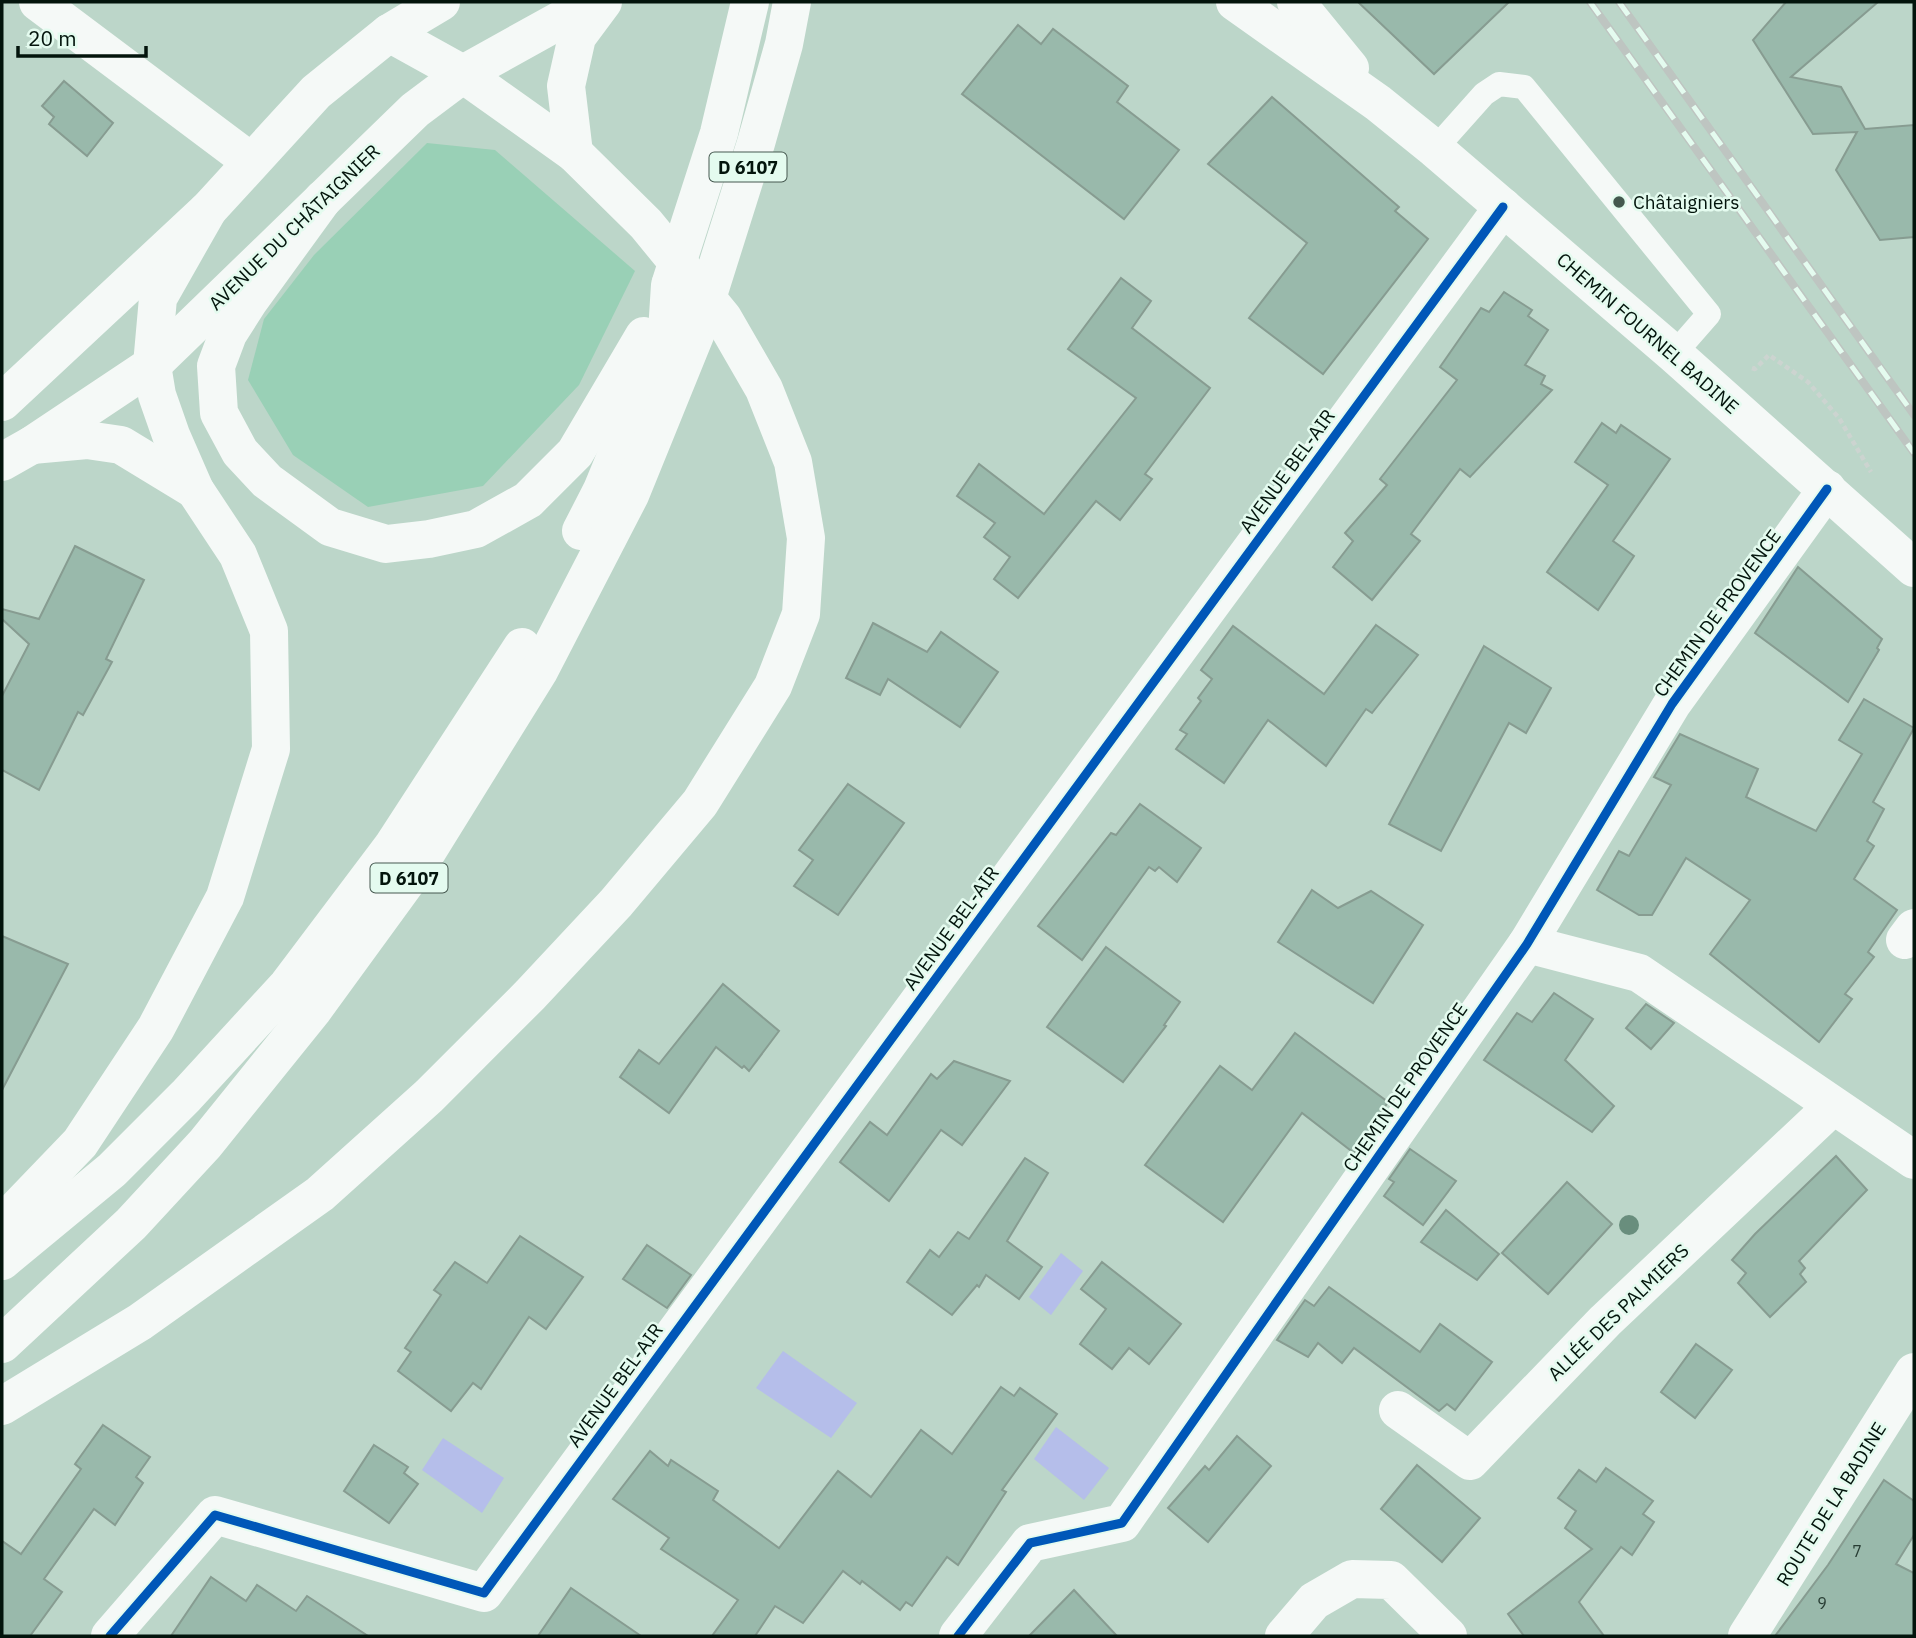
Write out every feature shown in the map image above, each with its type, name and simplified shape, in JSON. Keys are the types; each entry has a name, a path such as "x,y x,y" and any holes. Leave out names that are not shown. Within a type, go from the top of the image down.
{"main road":[{"path":"38,2 250,161"},
{"path":"2,402 208,210 250,161 316,92 389,33 441,2"},
{"name":"AVENUE DU CHÂTAIGNIER","path":"17,453 152,365 415,110 463,74 593,2"},
{"path":"574,153 566,86 576,37 603,2"},
{"name":"D 6107","path":"2,1261 112,1170 186,1096 288,985 392,847 514,662 602,490 667,332 670,285 719,133 750,2"},
{"name":"D 6107","path":"2,1344 131,1224 205,1144 313,1010 420,863 545,659 630,495 697,330 756,143 784,44 792,2"},
{"name":"CHEMIN FOURNEL BADINE","path":"1235,2 1378,103 1435,149 1674,354 1914,568"},
{"name":"CHEMIN FOURNEL BADINE","path":"1296,2 1378,103"},
{"path":"2,1406 140,1322 320,1194 429,1096 530,995 624,893 700,803 773,686 800,614 806,538 793,462 764,389 723,318 646,224 574,153 463,74 389,33"},
{"path":"323,199 228,334 216,366 219,413 240,452 267,481 330,527 386,544 429,539 476,529 528,500 575,453 632,358 670,285"},
{"name":"AVENUE BEL-AIR","path":"110,1636 215,1515 484,1592 1503,207"},
{"path":"2,1224 80,1143 156,1028 225,897 271,749 269,631 238,555 195,490 157,396 152,365 158,298 208,210"},
{"path":"17,453 87,440 121,445 195,490"},
{"name":"CHEMIN DE PROVENCE","path":"958,1636 1030,1543 1122,1523 1527,943 1672,704 1827,489"},
{"path":"1527,943 1639,973 1914,1160"},
{"name":"ALLÉE DES PALMIERS","path":"1398,1410 1470,1461 1605,1321 1833,1106"},
{"name":"ROUTE DE LA BADINE","path":"1747,1636 1914,1372"},
{"path":"1284,1636 1314,1601 1352,1579 1391,1580 1448,1636"}],"lane":[{"path":"1435,149 1484,94 1499,84 1524,88 1709,314 1674,354"}],"path":[{"path":"1747,366 1755,369 1769,355 1808,382 1839,418 1872,474"}],"green space":[{"path":"427,143 495,150 635,271 579,385 483,486 368,507 293,455 248,380 264,319 314,255"}],"water":[{"path":"1061,1253 1083,1271 1051,1315 1029,1297"},
{"path":"783,1351 857,1403 831,1438 756,1388"},
{"path":"1056,1427 1109,1468 1084,1500 1034,1459"},
{"path":"443,1438 504,1478 482,1513 422,1470"}],"building":[{"path":"1358,2 1509,2 1434,74"},
{"path":"1786,2 1878,2 1791,77 1841,87 1865,129 1914,125 1914,237 1880,240 1836,170 1857,132 1813,134 1753,40"},
{"path":"1018,25 1041,44 1053,29 1128,86 1117,102 1179,150 1124,219 962,94"},
{"path":"64,81 113,123 87,156 49,124 54,117 42,106"},
{"path":"1272,97 1399,207 1395,211 1428,239 1323,374 1249,318 1307,243 1208,164"},
{"path":"1121,278 1151,301 1132,328 1210,388 1145,474 1152,479 1120,520 1096,501 1018,598 994,579 1010,557 984,537 995,523 957,496 979,464 1044,514 1136,398 1068,349"},
{"path":"1504,292 1532,310 1528,316 1548,330 1525,365 1545,376 1541,384 1552,390 1470,477 1460,469 1411,534 1420,541 1372,600 1333,567 1353,541 1345,533 1387,485 1380,479 1457,380 1440,367 1481,308 1489,312"},
{"path":"1602,423 1616,433 1621,425 1670,459 1613,541 1634,556 1598,610 1547,572 1608,485 1575,462"},
{"path":"75,546 144,580 106,659 112,662 83,715 78,712 39,790 2,770 2,696 29,644 2,619 2,609 39,619"},
{"path":"1798,567 1882,639 1877,648 1879,650 1848,702 1755,633"},
{"path":"873,623 927,652 941,632 998,672 960,727 888,679 880,695 846,678"},
{"path":"1376,625 1418,655 1372,713 1366,709 1326,766 1268,720 1224,783 1176,749 1187,734 1180,730 1201,701 1198,698 1212,679 1201,670 1233,626 1324,694"},
{"path":"1484,646 1551,688 1526,733 1509,723 1441,851 1389,824"},
{"path":"1864,699 1914,728 1873,802 1884,809 1867,841 1874,846 1854,879 1897,910 1868,952 1874,957 1845,994 1852,999 1819,1042 1710,954 1750,900 1686,858 1652,915 1639,915 1597,890 1619,851 1629,856 1671,785 1654,777 1680,734 1758,769 1746,797 1816,831 1862,754 1839,740"},
{"path":"848,784 904,823 838,915 794,886 813,860 799,850"},
{"path":"1140,804 1201,848 1177,882 1159,867 1155,871 1149,867 1082,960 1038,926 1111,833 1116,835"},
{"path":"1312,890 1338,908 1371,891 1423,925 1373,1003 1278,942"},
{"path":"2,936 68,964 2,1090"},
{"path":"1106,947 1180,1002 1164,1025 1166,1026 1123,1082 1047,1027"},
{"path":"723,984 779,1031 749,1071 716,1047 669,1113 620,1077 639,1050 659,1064"},
{"path":"1554,993 1593,1019 1565,1060 1614,1106 1592,1132 1484,1060 1517,1013 1532,1022"},
{"path":"1646,1004 1674,1023 1651,1049 1626,1028"},
{"path":"1295,1033 1388,1102 1354,1153 1302,1113 1223,1222 1145,1165 1220,1066 1252,1090"},
{"path":"954,1061 1010,1081 962,1145 941,1130 889,1201 840,1162 870,1122 887,1135 931,1074 937,1079"},
{"path":"1410,1149 1456,1181 1423,1225 1384,1196 1394,1182 1389,1179"},
{"path":"1836,1156 1867,1190 1799,1261 1805,1268 1800,1274 1806,1282 1770,1317 1738,1283 1746,1273 1732,1260 1755,1234"},
{"path":"1025,1158 1048,1173 1007,1241 1042,1267 1019,1299 986,1275 979,1287 977,1285 952,1315 907,1282 930,1250 939,1257 958,1232 969,1239"},
{"path":"1567,1182 1612,1224 1548,1294 1502,1253"},
{"path":"1446,1210 1499,1254 1477,1280 1421,1242"},
{"path":"520,1236 583,1277 546,1329 529,1317 481,1389 473,1383 451,1411 398,1371 411,1352 405,1348 441,1295 434,1290 455,1262 487,1283"},
{"path":"647,1245 691,1275 667,1308 623,1279"},
{"path":"1102,1262 1181,1324 1149,1364 1129,1348 1112,1369 1080,1344 1106,1309 1081,1289"},
{"path":"1329,1287 1420,1352 1440,1324 1492,1362 1455,1410 1447,1404 1439,1411 1354,1348 1342,1363 1318,1343 1308,1357 1277,1340 1305,1300 1314,1306"},
{"path":"1696,1344 1732,1370 1695,1418 1661,1392"},
{"path":"1001,1387 1014,1396 1020,1388 1057,1414 1002,1490 1006,1492 958,1565 947,1557 912,1606 906,1602 900,1610 862,1581 860,1584 843,1571 803,1623 775,1606 755,1636 712,1636 738,1600 661,1549 669,1538 613,1499 650,1451 668,1466 671,1460 718,1491 713,1500 779,1548 838,1471 871,1497 921,1430 952,1454"},
{"path":"103,1425 150,1457 136,1477 143,1483 115,1525 94,1509 44,1579 62,1592 30,1636 2,1636 2,1541 21,1554 81,1469 75,1464"},
{"path":"1237,1436 1271,1466 1208,1542 1168,1508 1205,1466 1209,1470"},
{"path":"374,1445 408,1467 404,1473 418,1484 389,1523 344,1491"},
{"path":"1417,1465 1480,1518 1442,1562 1381,1509"},
{"path":"1606,1468 1653,1501 1643,1514 1654,1522 1632,1555 1621,1547 1579,1602 1604,1636 1524,1636 1508,1614 1592,1549 1565,1528 1576,1511 1558,1498 1579,1470 1596,1482"},
{"path":"1884,1480 1914,1501 1914,1535 1896,1564 1914,1573 1914,1636 1775,1636 1828,1565"},
{"path":"211,1577 246,1601 257,1585 296,1611 307,1596 368,1636 171,1636"},
{"path":"571,1588 641,1636 538,1636"},
{"path":"1074,1590 1117,1636 1029,1636"}],"railway":[{"path":"1590,2 1914,453"},
{"path":"1619,2 1914,415"}],"cycle path":[{"path":"110,1636 215,1515 484,1593 1503,207"},
{"path":"958,1636 1030,1543 1122,1523 1527,944 1672,704 1827,489"}],"place":[{"name":"Châtaigniers","path":"1619,202"}]}
